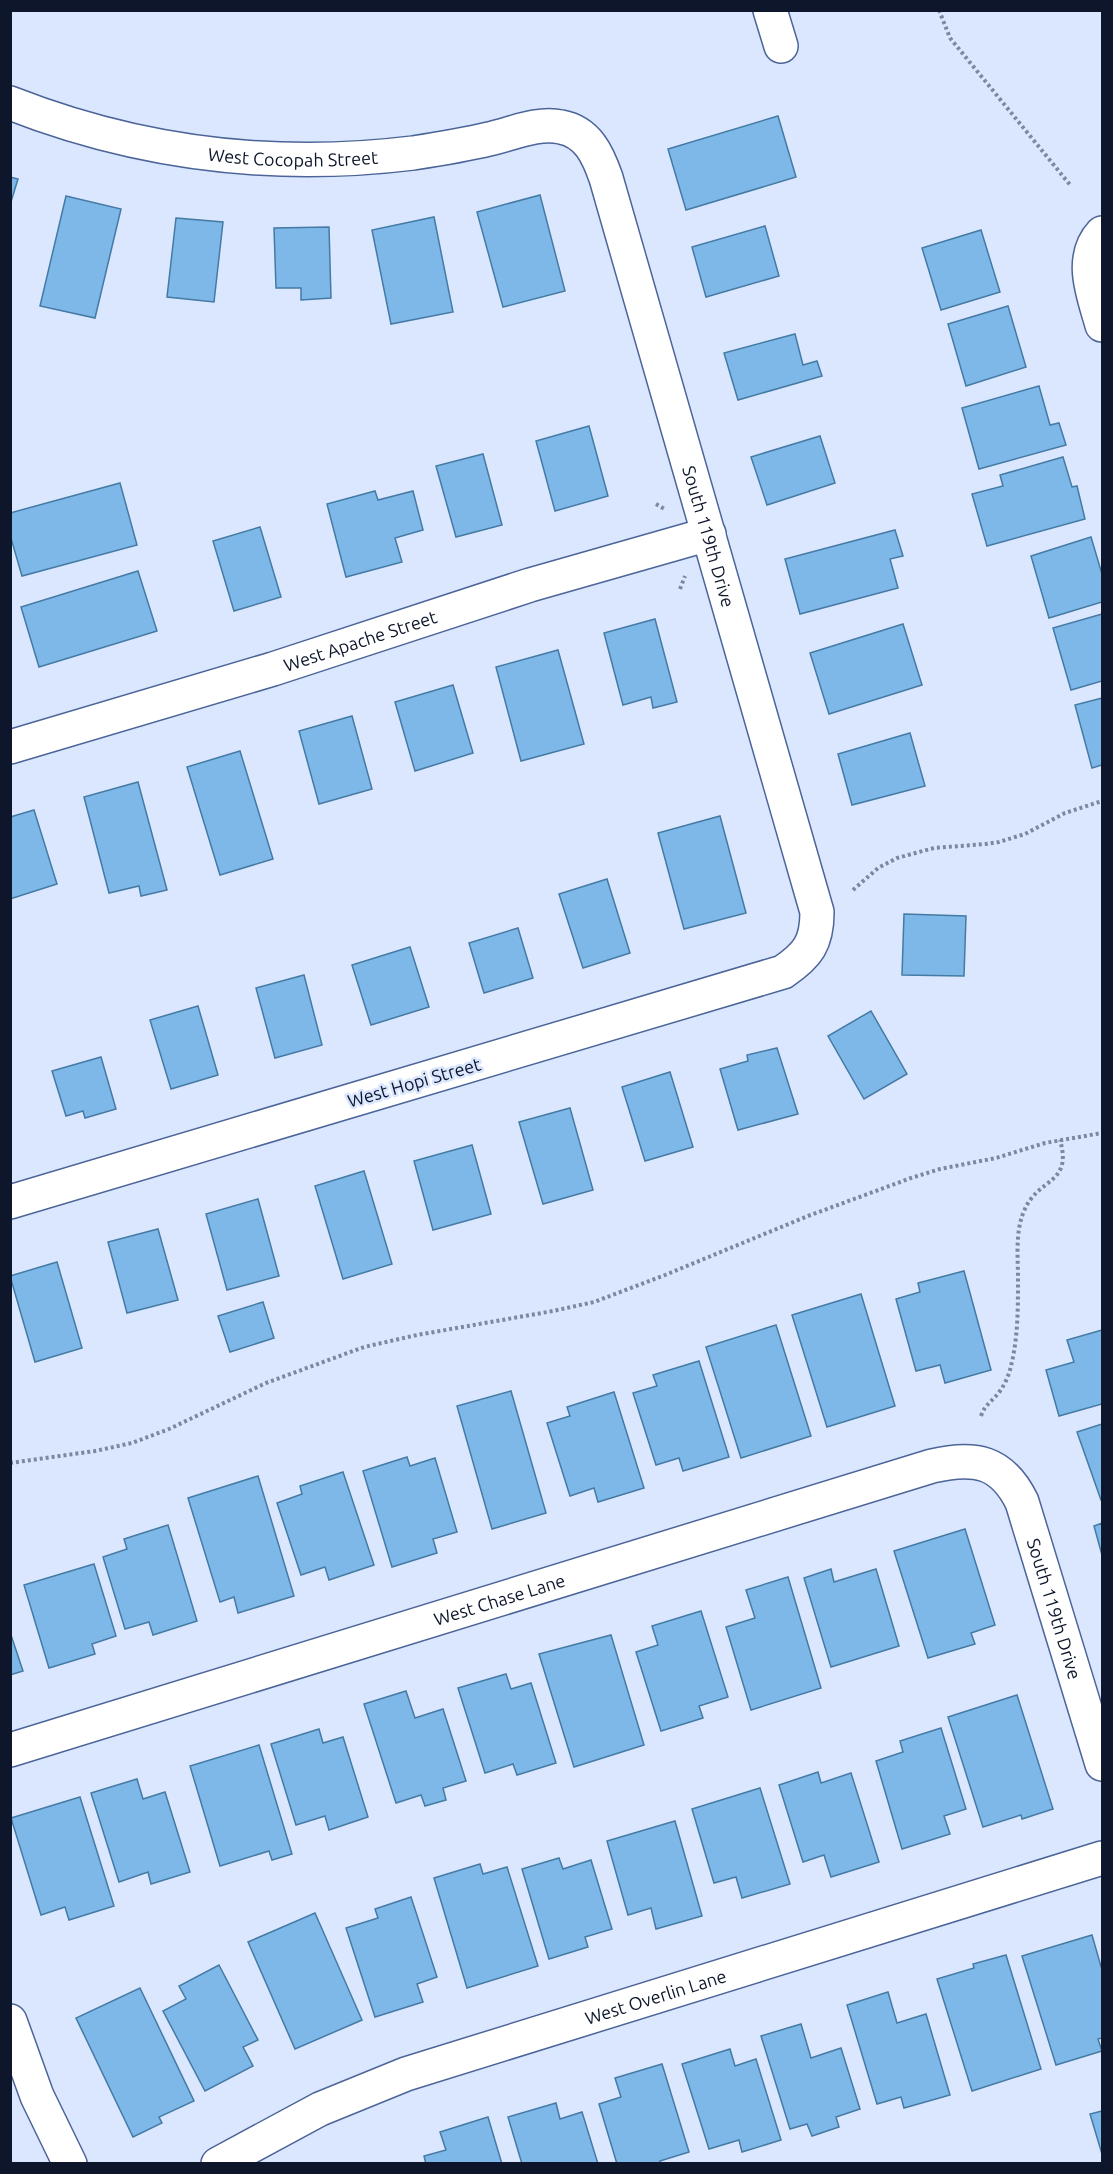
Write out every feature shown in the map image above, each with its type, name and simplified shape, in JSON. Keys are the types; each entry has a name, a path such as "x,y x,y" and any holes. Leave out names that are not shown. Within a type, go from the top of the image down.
{"street":[{"path":"771,10 781,46"},
{"name":"West Cocopah Street","path":"10,103 78,127 119,138 209,155 263,159 316,161 376,157 453,147 542,126 560,127 578,132"},
{"name":"South 119th Drive","path":"578,132 591,145 606,178 814,897 817,930 810,948"},
{"path":"1100,235 1090,257 1089,277 1102,325"},
{"name":"West Apache Street","path":"10,747 242,678 530,585 709,534"},
{"name":"West Hopi Street","path":"10,1202 766,978 783,972 798,962 810,948"},
{"name":"West Chase Lane","path":"10,1750 932,1466 952,1461 972,1461 988,1465"},
{"name":"South 119th Drive","path":"988,1465 1004,1474 1014,1486 1022,1502 1102,1764"},
{"name":"West Overlin Lane","path":"218,2163 320,2109 406,2074 1102,1858"},
{"path":"10,2021 37,2096 70,2163"}],"path":[{"path":"939,10 950,38 1071,186"},
{"path":"853,890 878,868 897,858 933,848 999,842 1025,834 1065,813 1102,801"},
{"path":"10,1463 95,1452 132,1443 169,1429 266,1383 364,1347 594,1302 879,1189 940,1169 996,1158 1060,1140 1102,1133"},
{"path":"981,1416 987,1403 999,1392 1011,1366 1017,1318 1020,1222 1034,1194 1058,1174 1062,1166 1064,1159 1060,1140"}],"building":[{"path":"778,116 796,177 686,210 668,149"},
{"path":"10,177 18,179 10,205"},
{"path":"540,195 565,291 503,307 477,212"},
{"path":"66,196 121,209 95,318 40,306"},
{"path":"434,217 453,312 391,324 372,230"},
{"path":"176,218 223,222 214,302 167,297"},
{"path":"765,226 779,276 706,297 692,247"},
{"path":"329,227 331,298 301,300 301,288 276,288 274,228"},
{"path":"981,230 1000,292 941,310 922,248"},
{"path":"1008,306 1026,367 966,386 948,324"},
{"path":"795,334 803,365 817,361 822,376 738,400 724,353"},
{"path":"1039,386 1050,425 1059,423 1066,445 979,469 962,408"},
{"path":"589,426 608,496 555,511 536,441"},
{"path":"820,436 835,483 767,505 751,457"},
{"path":"483,454 502,525 456,537 436,466"},
{"path":"1063,457 1072,487 1077,486 1085,519 987,546 972,494 1003,486 1000,475"},
{"path":"120,483 137,545 22,576 10,535 10,513"},
{"path":"375,491 378,500 413,491 423,530 395,538 402,562 346,577 327,504"},
{"path":"260,527 281,597 234,611 213,541"},
{"path":"895,530 903,556 890,559 898,588 800,614 785,559"},
{"path":"1091,537 1102,574 1102,602 1049,618 1031,556"},
{"path":"138,571 157,631 39,667 21,607"},
{"path":"1102,614 1102,681 1071,690 1053,628"},
{"path":"655,619 677,702 653,708 651,697 623,705 604,633"},
{"path":"903,624 922,685 829,714 810,653"},
{"path":"558,650 584,744 521,761 496,667"},
{"path":"453,685 473,753 415,771 395,702"},
{"path":"1102,698 1102,765 1092,768 1075,705"},
{"path":"352,716 372,789 319,804 299,731"},
{"path":"910,733 925,786 852,805 838,754"},
{"path":"240,751 273,859 220,875 187,767"},
{"path":"138,782 167,890 141,896 139,886 109,893 84,797"},
{"path":"34,810 57,884 10,899 10,817"},
{"path":"720,816 746,913 684,929 658,833"},
{"path":"607,879 630,953 583,968 559,894"},
{"path":"904,914 966,916 964,976 902,975"},
{"path":"518,928 533,978 484,993 469,943"},
{"path":"410,947 429,1007 371,1025 352,965"},
{"path":"304,975 322,1045 275,1058 256,988"},
{"path":"198,1006 218,1075 171,1089 150,1020"},
{"path":"871,1011 907,1074 864,1099 828,1036"},
{"path":"777,1048 798,1114 738,1130 720,1069 748,1061 747,1055"},
{"path":"101,1057 116,1109 85,1118 83,1111 66,1116 52,1071"},
{"path":"670,1072 693,1147 645,1161 622,1087"},
{"path":"570,1108 593,1190 543,1204 519,1122"},
{"path":"472,1145 491,1214 433,1230 414,1161"},
{"path":"364,1171 392,1264 343,1279 315,1186"},
{"path":"258,1199 279,1276 227,1290 206,1214"},
{"path":"158,1229 178,1300 127,1313 108,1242"},
{"path":"57,1262 82,1348 35,1362 10,1276"},
{"path":"964,1271 991,1370 945,1383 940,1365 916,1371 896,1299 920,1292 918,1283"},
{"path":"861,1294 895,1406 827,1427 792,1315"},
{"path":"263,1302 274,1338 230,1352 218,1316"},
{"path":"776,1325 811,1436 741,1458 706,1347"},
{"path":"1102,1330 1102,1404 1059,1416 1046,1370 1074,1362 1067,1340"},
{"path":"699,1361 729,1457 683,1471 679,1458 656,1465 633,1393 657,1386 653,1375"},
{"path":"511,1391 546,1513 492,1529 457,1406"},
{"path":"614,1392 644,1488 598,1502 594,1488 570,1496 547,1423 570,1416 567,1407"},
{"path":"1102,1424 1102,1500 1101,1500 1077,1432"},
{"path":"407,1457 410,1466 435,1458 457,1532 433,1539 437,1553 392,1567 363,1471"},
{"path":"343,1472 374,1565 329,1580 325,1567 301,1575 277,1503 302,1494 300,1486"},
{"path":"258,1476 294,1596 238,1613 234,1597 220,1602 188,1498"},
{"path":"1102,1523 1102,1555 1094,1526"},
{"path":"168,1525 197,1621 153,1635 149,1622 125,1629 103,1557 127,1549 124,1539"},
{"path":"965,1529 995,1625 971,1633 975,1644 928,1658 894,1551"},
{"path":"94,1564 116,1636 92,1644 95,1654 49,1668 24,1585"},
{"path":"831,1569 834,1582 876,1569 899,1646 831,1667 804,1578"},
{"path":"788,1577 821,1688 751,1710 726,1627 755,1618 746,1590"},
{"path":"701,1611 728,1697 699,1706 703,1718 661,1731 636,1652 658,1645 652,1626"},
{"path":"10,1632 23,1671 10,1675"},
{"path":"611,1635 644,1745 574,1767 539,1654"},
{"path":"506,1674 511,1689 531,1683 556,1763 517,1775 513,1764 485,1773 458,1688"},
{"path":"406,1691 415,1718 443,1709 466,1781 443,1788 446,1800 425,1806 421,1795 396,1803 364,1704"},
{"path":"1017,1695 1053,1809 1022,1819 1021,1815 983,1827 948,1717"},
{"path":"941,1728 966,1809 944,1816 950,1834 902,1849 876,1761 903,1752 900,1741"},
{"path":"319,1729 323,1743 343,1737 368,1817 329,1830 325,1816 296,1825 271,1744"},
{"path":"259,1745 292,1854 272,1860 269,1851 220,1866 190,1766"},
{"path":"818,1772 821,1783 851,1773 879,1862 831,1877 824,1855 803,1862 779,1785"},
{"path":"137,1779 143,1799 165,1792 190,1872 151,1884 148,1872 119,1882 91,1793"},
{"path":"760,1788 790,1884 742,1898 736,1877 714,1883 692,1809"},
{"path":"80,1797 114,1906 69,1920 65,1907 41,1915 11,1818"},
{"path":"675,1821 702,1916 656,1929 651,1908 628,1915 607,1841"},
{"path":"559,1858 563,1869 591,1860 612,1929 585,1937 588,1947 549,1959 522,1869"},
{"path":"480,1864 483,1874 507,1867 538,1966 467,1988 434,1878"},
{"path":"411,1897 437,1977 417,1984 423,2002 375,2017 346,1928 378,1918 375,1909"},
{"path":"315,1913 362,2020 295,2049 248,1942"},
{"path":"1092,1935 1102,1970 1102,2038 1098,2039 1102,2051 1056,2065 1022,1956"},
{"path":"1006,1955 1041,2069 972,2091 937,1979 974,1968 973,1964"},
{"path":"219,1965 258,2040 243,2047 253,2066 205,2091 163,2011 186,1999 179,1986"},
{"path":"140,1988 194,2101 159,2117 162,2123 133,2137 76,2018"},
{"path":"888,1992 897,2023 926,2014 950,2095 904,2108 901,2097 877,2104 847,2005"},
{"path":"801,2024 811,2058 841,2048 860,2109 836,2117 839,2127 812,2136 807,2124 790,2129 761,2036"},
{"path":"730,2049 735,2066 756,2059 781,2140 742,2152 739,2140 709,2149 682,2064"},
{"path":"662,2064 689,2152 660,2161 661,2164 617,2164 599,2104 621,2097 615,2078"},
{"path":"556,2103 560,2119 582,2112 598,2164 522,2164 508,2117"},
{"path":"1102,2111 1102,2154 1090,2114"},
{"path":"488,2117 502,2164 426,2164 424,2156 446,2150 440,2132"}]}
